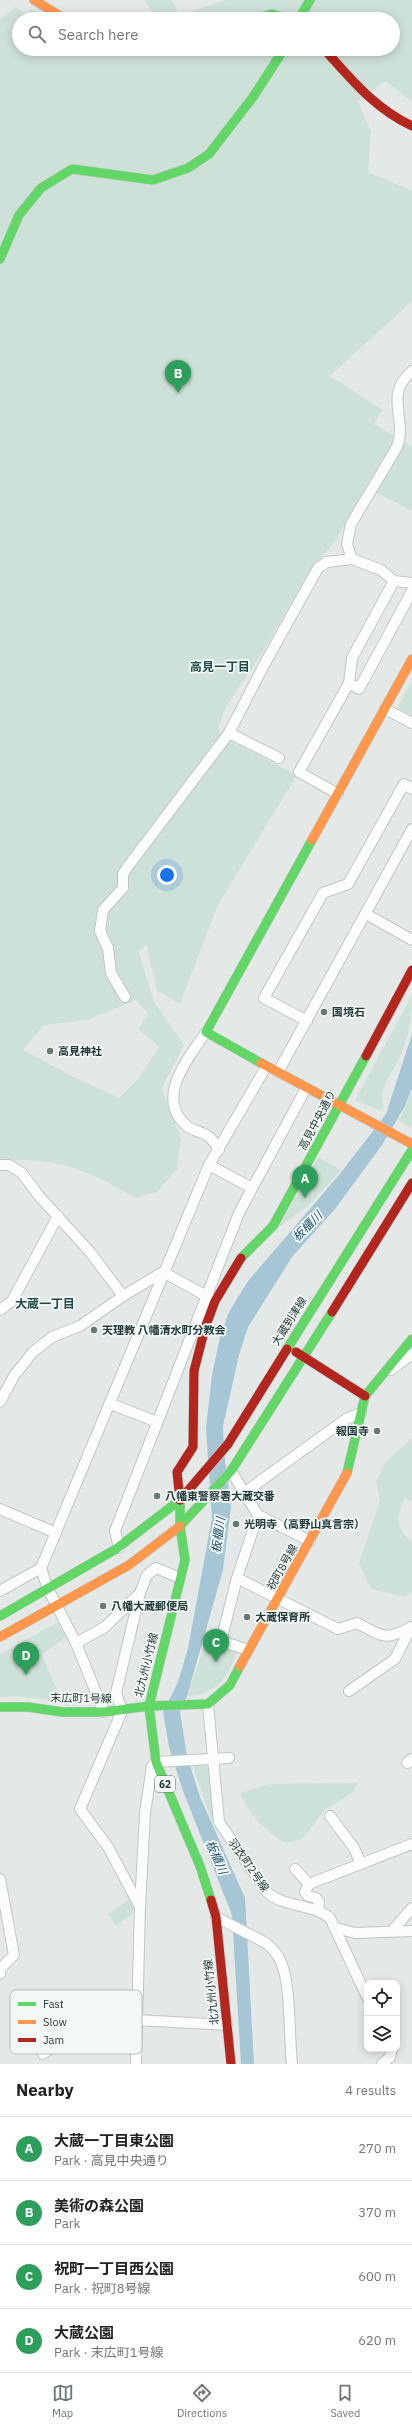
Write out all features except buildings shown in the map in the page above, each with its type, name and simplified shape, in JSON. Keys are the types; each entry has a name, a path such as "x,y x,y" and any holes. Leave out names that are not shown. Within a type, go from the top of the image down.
{"street":[{"path":"34,0 54,12"},
{"path":"303,12 309,2"},
{"path":"0,259 19,215 41,188 72,169 153,180 188,168 209,154 253,98 279,56"},
{"path":"330,56 365,97 384,113 412,126"},
{"path":"352,559 347,544 351,524 392,457 401,438 396,394 402,381 412,371"},
{"path":"125,997 111,973 108,948 100,931 103,910 123,888 123,874 129,865 229,733 264,665 318,568 328,562 352,559 381,570 394,581 412,582"},
{"path":"338,794 299,772 349,683 352,658 394,581"},
{"path":"349,683 359,689 412,591"},
{"path":"219,1150 209,1136 189,1127 178,1114 173,1095 178,1073 206,1032 412,660"},
{"path":"385,709 412,723"},
{"path":"229,733 279,758"},
{"path":"307,1021 264,998 323,893 348,884 404,784 412,789"},
{"path":"278,1072 411,833"},
{"path":"366,914 412,940"},
{"name":"高見中央通り","path":"180,1500 177,1472 193,1447 194,1371 205,1328 215,1301 242,1257 274,1226 412,970"},
{"path":"206,1032 266,1067 412,1144"},
{"path":"0,1591 41,1568 111,1404 162,1272 208,1166 219,1150 266,1067"},
{"path":"119,1548 115,1531 238,1213 306,1088"},
{"name":"大蔵到津線","path":"180,1500 228,1444 287,1347 412,1150"},
{"path":"0,1165 18,1170 39,1196 90,1252 123,1296"},
{"path":"208,1166 252,1188"},
{"path":"0,1637 129,1565 180,1526 204,1501 231,1471 412,1183"},
{"path":"0,1310 12,1302 58,1216"},
{"path":"162,1272 215,1301"},
{"path":"0,1402 14,1376 33,1352 52,1336 80,1326 123,1296 162,1272"},
{"path":"287,1347 304,1356 365,1396 412,1339"},
{"path":"379,1378 412,1354"},
{"name":"祝町8号線","path":"208,1704 230,1685 348,1471 365,1396"},
{"path":"111,1404 158,1422"},
{"path":"245,1492 346,1419 361,1413"},
{"path":"231,1471 258,1515 310,1541"},
{"path":"0,1616 119,1548 159,1520 180,1500"},
{"name":"北九州小竹線","path":"180,1500 180,1526 185,1560 149,1706 161,1762 200,1866 216,1917 231,2064"},
{"path":"0,1509 56,1533"},
{"path":"221,1641 237,1578 258,1515"},
{"path":"41,1568 48,1589 76,1643 104,1712"},
{"path":"140,1907 108,1846 80,1809 122,1711 116,1693 140,1593 147,1575 156,1568 180,1578"},
{"path":"237,1578 338,1629 357,1622 382,1637 394,1636 411,1627"},
{"path":"76,1643 105,1627 140,1593"},
{"path":"349,1691 395,1659 411,1627"},
{"path":"210,1637 248,1650"},
{"name":"末広町1号線","path":"0,1707 28,1707 62,1712 104,1712 122,1711 161,1705 208,1704"},
{"name":"羽衣町2号線","path":"208,1704 219,1822 267,1892 274,1899 318,1911 330,1918 364,1990"},
{"path":"137,1990 145,1813 152,1766 161,1762 229,1758"},
{"path":"330,1816 354,1848 361,1864"},
{"path":"318,1911 319,1902 316,1898 308,1896 305,1892 309,1884 412,1844"},
{"path":"295,1869 309,1884"},
{"path":"0,1879 14,1955 1,1968 0,1974"},
{"path":"392,1931 412,1908"},
{"path":"216,1917 266,1943 273,1948 281,1962 286,1980 292,2064"},
{"path":"336,1928 355,1933 412,1931"},
{"path":"142,2020 227,2025"},
{"path":"382,2064 390,2057 391,2052"},
{"path":"136,2054 136,2064"}],"green space":[{"path":"144,0 172,0 178,12 152,12"},
{"path":"226,0 412,0 412,102 386,81 358,101 371,131 368,172 412,191 412,301 330,376 383,410 374,424 412,447 412,511 366,487 336,540 310,570 263,652 225,708 218,729 229,740 297,775 218,905 180,1004 157,990 147,943 139,952 154,1002 184,1045 162,1088 181,1139 177,1169 157,1192 135,1198 90,1174 58,1164 25,1160 7,1161 0,1171 0,19 15,7 24,12 12,12 12,56 400,56 400,12 188,12","holes":["136,1000 148,1014 138,1029 159,1047 138,1079 119,1098 74,1077 23,1050 44,1025 87,1020"]},
{"path":"31,9 37,12 29,12"},
{"path":"412,680 412,716 397,708"},
{"path":"412,995 411,1018 406,1040 401,1055 384,1087 384,1112 355,1100"},
{"path":"412,1091 412,1125 410,1128 399,1121"},
{"path":"318,1157 341,1170 309,1205 278,1228"},
{"path":"412,1438 412,1501 404,1498 399,1517 402,1531 412,1542 412,1592 405,1597 371,1589 359,1563 380,1500 376,1481 385,1463"},
{"path":"58,1622 66,1637 42,1654 62,1701 14,1696 0,1697 0,1654"},
{"path":"206,1641 239,1649 226,1676 215,1688 198,1695 187,1696"},
{"path":"206,1763 209,1766 216,1821 212,1822 192,1764"},
{"path":"358,1783 352,1793 325,1810 302,1839 286,1843 270,1833 258,1822 248,1809 239,1793 269,1784"},
{"path":"131,1898 136,1911 116,1926 108,1914"}],"water":[{"name":"板櫃川","path":"412,1034 412,1088 405,1106 382,1145 335,1209 292,1257 248,1327 239,1355 223,1426 224,1452 231,1507 223,1570 187,1696 180,1712 187,1756 200,1797 245,1898 254,2064 241,2064 232,1915 183,1791 169,1747 163,1712 178,1682 188,1648 212,1518 206,1428 212,1375 220,1337 229,1312 248,1281 339,1175 386,1114"}],"traffic: fast":[{"path":"303,12 310,0"},
{"path":"0,259 19,215 41,188 72,169 153,180 188,168 209,154 253,97 279,56"},
{"path":"261,1063 206,1032 312,840"},
{"path":"241,1258 273,1226 366,1056"},
{"path":"287,1349 412,1150"},
{"path":"180,1526 231,1471 332,1312"},
{"path":"347,1473 365,1396 412,1339"},
{"path":"180,1500 180,1526 185,1560 149,1706 156,1762 200,1866 211,1900"},
{"path":"0,1616 116,1549 180,1500"},
{"path":"0,1707 28,1707 62,1712 104,1712 149,1706 208,1704 230,1685 240,1666"}],"traffic: slow":[{"path":"34,0 54,12"},
{"path":"312,840 412,659"},
{"path":"261,1063 412,1144"},
{"path":"240,1666 347,1473"},
{"path":"0,1637 129,1565 180,1526"}],"traffic: jam":[{"path":"330,56 375,102 398,119 412,126"},
{"path":"366,1056 412,970"},
{"path":"332,1312 412,1183"},
{"path":"180,1500 177,1472 193,1447 194,1371 205,1328 215,1301 241,1258"},
{"path":"180,1500 228,1444 287,1349"},
{"path":"296,1352 365,1396"},
{"path":"211,1900 216,1917 231,2064"}],"place":[{"name":"美術の森公園","path":"178,393"},
{"name":"国境石","path":"324,1012"},
{"name":"高見神社","path":"50,1051"},
{"name":"大蔵一丁目東公園","path":"305,1198"},
{"name":"天理教 八幡清水町分教会","path":"94,1330"},
{"name":"報国寺","path":"377,1431"},
{"name":"八幡東警察署大蔵交番","path":"157,1496"},
{"name":"光明寺（高野山真言宗）","path":"236,1524"},
{"name":"八幡大蔵郵便局","path":"103,1606"},
{"name":"大蔵保育所","path":"247,1617"},
{"name":"祝町一丁目西公園","path":"216,1662"},
{"name":"大蔵公園","path":"26,1675"}],"district":[{"name":"高見一丁目","path":"220,666"},
{"name":"大蔵一丁目","path":"45,1303"}]}
